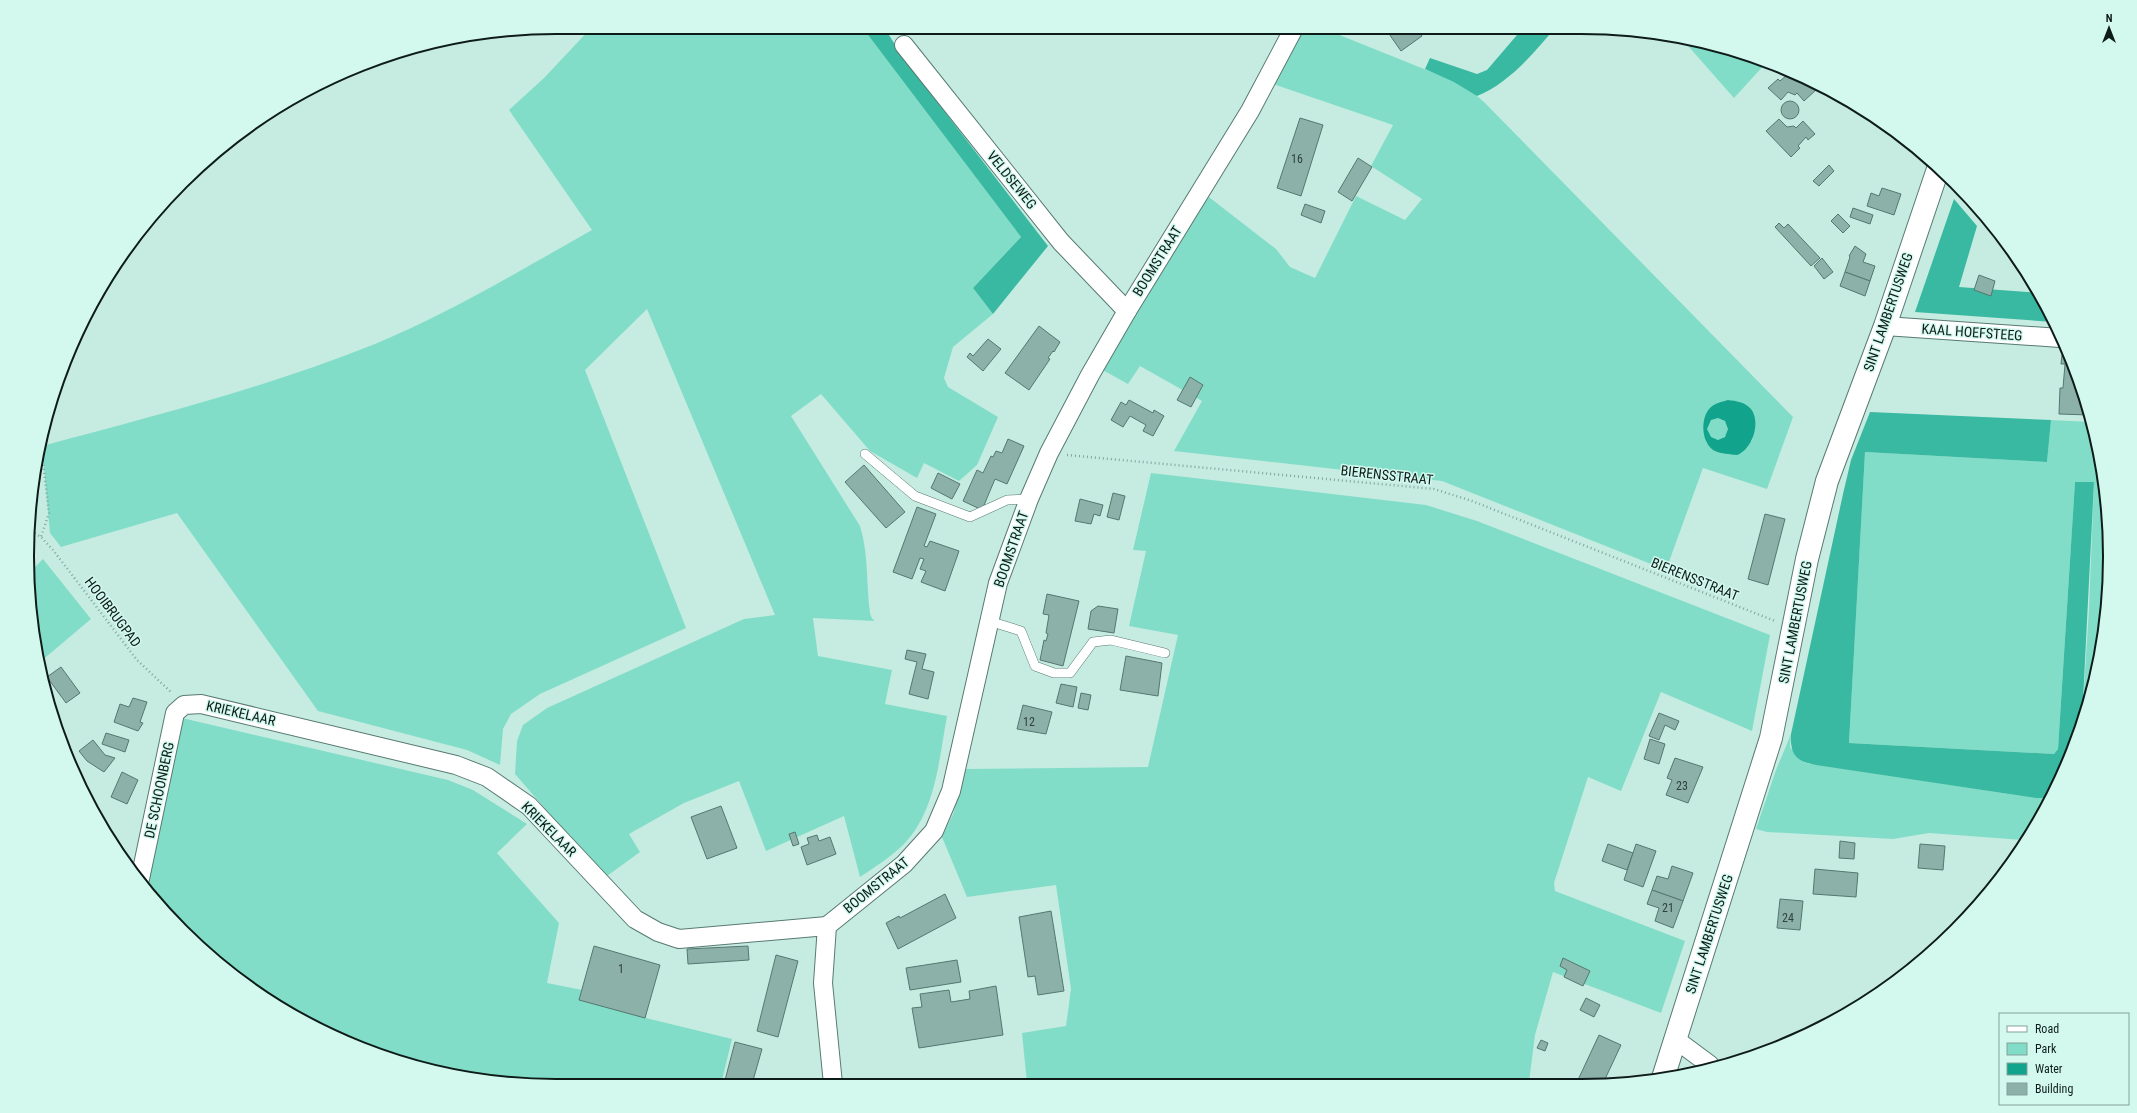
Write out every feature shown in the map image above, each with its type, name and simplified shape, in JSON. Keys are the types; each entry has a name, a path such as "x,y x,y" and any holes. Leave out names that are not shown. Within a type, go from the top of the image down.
{"street":[{"name":"BOOMSTRAAT","path":"827,926 904,864 934,831 951,791 998,584 1029,499 1049,453 1090,375 1127,311 1250,111 1291,34"},
{"name":"VELDSEWEG","path":"904,45 1061,242 1127,311"},
{"name":"SINT LAMBERTUSWEG","path":"1665,1072 1771,738 1807,559 1826,481 1885,326 1936,174"},
{"name":"KAAL HOEFSTEEG","path":"1885,326 2055,338"},
{"name":"KRIEKELAAR","path":"184,705 201,704 456,765 486,777 529,806 635,919 658,932 679,939 827,926"},
{"name":"DE SCHOONBERG","path":"141,874 175,713 184,705"},
{"path":"827,926 823,983 833,1079"},
{"path":"1675,1039 1707,1063"}],"lane":[{"path":"865,454 915,496 970,517 1007,500 1029,499"},
{"path":"989,621 1021,631 1035,666 1054,673 1070,673 1093,642 1111,640 1165,654"}],"path":[{"name":"BIERENSSTRAAT","path":"1049,453 1434,488 1472,501 1794,629"},
{"path":"41,537 49,513 43,461"},
{"name":"HOOIBRUGPAD","path":"35,533 41,537 53,550 137,660 184,705"}],"green space":[{"path":"585,34 867,34 1021,237 973,288 993,314 953,347 944,378 948,387 998,417 977,465 959,481 924,463 917,478 870,451 821,394 791,416 860,526 865,548 870,613 875,621 813,618 818,656 892,670 885,704 947,716 938,767 930,800 915,831 899,849 860,877 844,816 766,851 739,781 684,803 629,834 640,852 607,876 586,856 515,774 517,741 523,725 547,708 744,619 775,615 647,309 585,370 686,628 540,694 511,714 503,729 500,765 467,750 318,711 177,513 61,547 50,533 43,459 46,445 210,400 294,374 375,344 458,305 592,230 509,110 544,78"},
{"path":"1293,34 1337,34 1454,81 1470,90 1484,102 1793,417 1767,489 1703,468 1666,570 1442,481 1174,451 1202,401 1140,366 1128,384 1099,368 1205,194 1276,249 1290,267 1315,278 1356,196 1405,220 1422,199 1371,166 1393,125 1270,83","holes":["1752,410 1754,430 1752,441 1706,443 1705,418"]},
{"path":"1688,45 1716,52 1762,67 1734,98"},
{"path":"1717,418 1725,421 1728,429 1725,437 1717,440 1709,437 1706,429 1709,421"},
{"path":"2051,420 2085,422 2099,488 2103,556 2102,591 2099,625 2083,697 2089,609 2094,482 2075,482 2058,749 2054,754 1849,743 1865,452 2047,462"},
{"path":"1151,473 1426,505 1477,521 1770,635 1752,731 1661,692 1621,791 1588,777 1554,883 1555,891 1685,941 1661,1013 1553,972 1535,1035 1529,1079 1027,1079 1022,1033 1066,1026 1071,989 1056,885 967,897 942,837 954,812 963,769 1148,767 1178,635 1129,626 1146,551 1133,550"},
{"path":"43,559 91,619 44,659 38,625 34,568"},
{"path":"182,718 448,780 473,790 527,824 497,853 559,923 547,983 648,1003 646,1018 732,1039 722,1079 522,1078 488,1075 455,1069 421,1061 389,1051 325,1025 266,991 238,971 187,926 146,880"},
{"path":"1791,734 1790,747 1799,759 1806,763 2044,798 2020,840 1929,833 1893,839 1767,832 1756,829 1776,770"}],"shaded area":[{"path":"867,34 888,34 904,59 1048,246 993,314 973,288 1021,237"},
{"path":"1518,34 1550,34 1529,58 1510,76 1500,84 1477,96 1454,82 1425,69 1430,58 1477,74 1487,70"},
{"path":"1954,199 1977,226 1959,287 2031,292 2047,322 1915,312"},
{"path":"1870,412 2051,420 2047,462 1865,452 1849,743 2054,754 2058,749 2075,482 2094,482 2083,698 2063,756 2044,798 1816,765 1799,759 1793,752 1791,734 1851,460"}],"water":[{"path":"1728,400 1743,403 1751,409 1754,414 1754,435 1743,452 1737,455 1715,451 1710,448 1704,431 1703,424 1710,408 1718,403","holes":["1718,418 1725,421 1728,429 1725,437 1718,440 1711,437 1707,429 1711,420"]}],"building":[{"path":"1389,34 1420,34 1422,36 1401,51"},
{"path":"1785,76 1816,90 1804,101 1797,93 1795,95 1788,92 1781,100 1768,88 1778,79 1780,81"},
{"path":"1790,101 1796,104 1799,110 1796,116 1790,119 1784,116 1781,110 1784,104"},
{"path":"1300,118 1323,125 1301,196 1277,188"},
{"path":"1779,119 1787,127 1794,126 1796,128 1803,121 1815,134 1808,140 1806,137 1798,146 1800,148 1791,157 1766,131"},
{"path":"1358,158 1372,167 1352,201 1338,192"},
{"path":"1829,165 1834,171 1819,186 1813,181"},
{"path":"1882,188 1901,194 1894,215 1867,206 1871,193 1879,196"},
{"path":"1305,204 1325,211 1321,223 1301,215"},
{"path":"1853,208 1873,215 1870,224 1850,217"},
{"path":"1838,214 1850,226 1843,233 1831,221"},
{"path":"1779,223 1784,228 1788,224 1820,258 1811,266 1775,227"},
{"path":"1855,246 1866,254 1863,262 1875,266 1870,281 1845,272 1850,257 1849,256"},
{"path":"1822,258 1833,272 1824,279 1814,266"},
{"path":"1845,272 1870,281 1865,296 1840,286"},
{"path":"1979,275 1995,281 1991,296 1974,290"},
{"path":"1039,326 1060,342 1048,358 1050,359 1029,390 1005,373"},
{"path":"988,339 1001,349 983,371 967,357 970,353 973,356"},
{"path":"2062,355 2083,415 2059,414 2060,388 2063,388 2065,364 2061,364"},
{"path":"1190,377 1203,385 1191,407 1177,400"},
{"path":"1129,400 1153,413 1154,410 1164,416 1153,436 1143,431 1146,425 1130,416 1123,427 1111,420 1121,402 1126,405"},
{"path":"1008,439 1024,446 1007,484 995,479 982,510 963,501 977,470 983,473 991,456 993,457 996,451 1002,453"},
{"path":"864,465 905,512 886,528 845,482"},
{"path":"938,473 960,484 952,499 931,488"},
{"path":"1113,493 1125,496 1119,520 1107,517"},
{"path":"1080,499 1103,505 1100,516 1094,514 1091,524 1075,521"},
{"path":"917,507 936,514 924,546 927,547 930,541 959,551 945,591 921,582 926,571 920,569 924,559 920,558 912,579 893,572"},
{"path":"1765,514 1785,519 1768,585 1748,579"},
{"path":"1047,594 1079,601 1063,666 1040,660 1044,640 1046,641 1048,634 1046,633 1049,615 1043,614"},
{"path":"1098,606 1118,609 1114,633 1088,629 1091,611"},
{"path":"907,650 926,654 922,669 934,672 928,699 909,694 917,662 905,659"},
{"path":"1126,656 1162,663 1158,696 1120,690"},
{"path":"61,667 80,693 66,703 49,680 48,676"},
{"path":"1061,684 1077,687 1073,707 1056,703"},
{"path":"1081,693 1091,695 1088,710 1078,708"},
{"path":"133,698 147,702 140,722 143,723 138,731 114,722 120,704 129,707"},
{"path":"1023,705 1052,712 1046,734 1017,729"},
{"path":"1659,713 1679,721 1675,730 1665,725 1659,740 1649,736"},
{"path":"106,733 129,740 125,752 102,744"},
{"path":"1650,739 1665,744 1659,764 1644,759"},
{"path":"93,740 105,755 115,758 104,772 87,761 79,751"},
{"path":"1675,758 1703,767 1688,803 1666,795 1672,780 1667,778"},
{"path":"122,772 138,780 127,804 111,797"},
{"path":"721,806 737,848 707,859 691,817"},
{"path":"795,832 799,844 793,846 789,834"},
{"path":"817,835 819,841 830,837 836,854 807,865 801,847 809,844 807,838"},
{"path":"1840,841 1855,843 1854,859 1839,858"},
{"path":"1608,844 1633,853 1627,870 1602,861"},
{"path":"1636,844 1656,851 1643,887 1624,880"},
{"path":"1920,844 1945,846 1943,870 1918,868"},
{"path":"1672,866 1693,873 1683,901 1652,890 1657,876 1668,879"},
{"path":"1815,869 1858,873 1856,897 1813,894"},
{"path":"1652,890 1683,901 1673,928 1655,921 1659,908 1647,904"},
{"path":"945,894 956,918 898,949 886,923 899,916 900,918"},
{"path":"1780,899 1803,901 1800,930 1777,928"},
{"path":"1051,911 1064,991 1038,995 1035,976 1028,977 1019,917"},
{"path":"594,946 660,965 645,1018 579,1000"},
{"path":"748,946 749,960 688,964 687,949"},
{"path":"776,955 798,961 778,1037 757,1031"},
{"path":"1563,958 1590,971 1583,986 1564,977 1567,970 1560,966"},
{"path":"957,960 961,982 910,990 906,968"},
{"path":"996,986 1003,1035 919,1048 912,1008 922,1007 920,994 949,990 951,1002 970,999 969,991"},
{"path":"1586,998 1600,1005 1594,1017 1580,1010"},
{"path":"1599,1035 1621,1045 1605,1078 1578,1079"},
{"path":"1541,1040 1548,1043 1545,1051 1537,1048"},
{"path":"735,1042 762,1049 753,1079 725,1079"}]}
